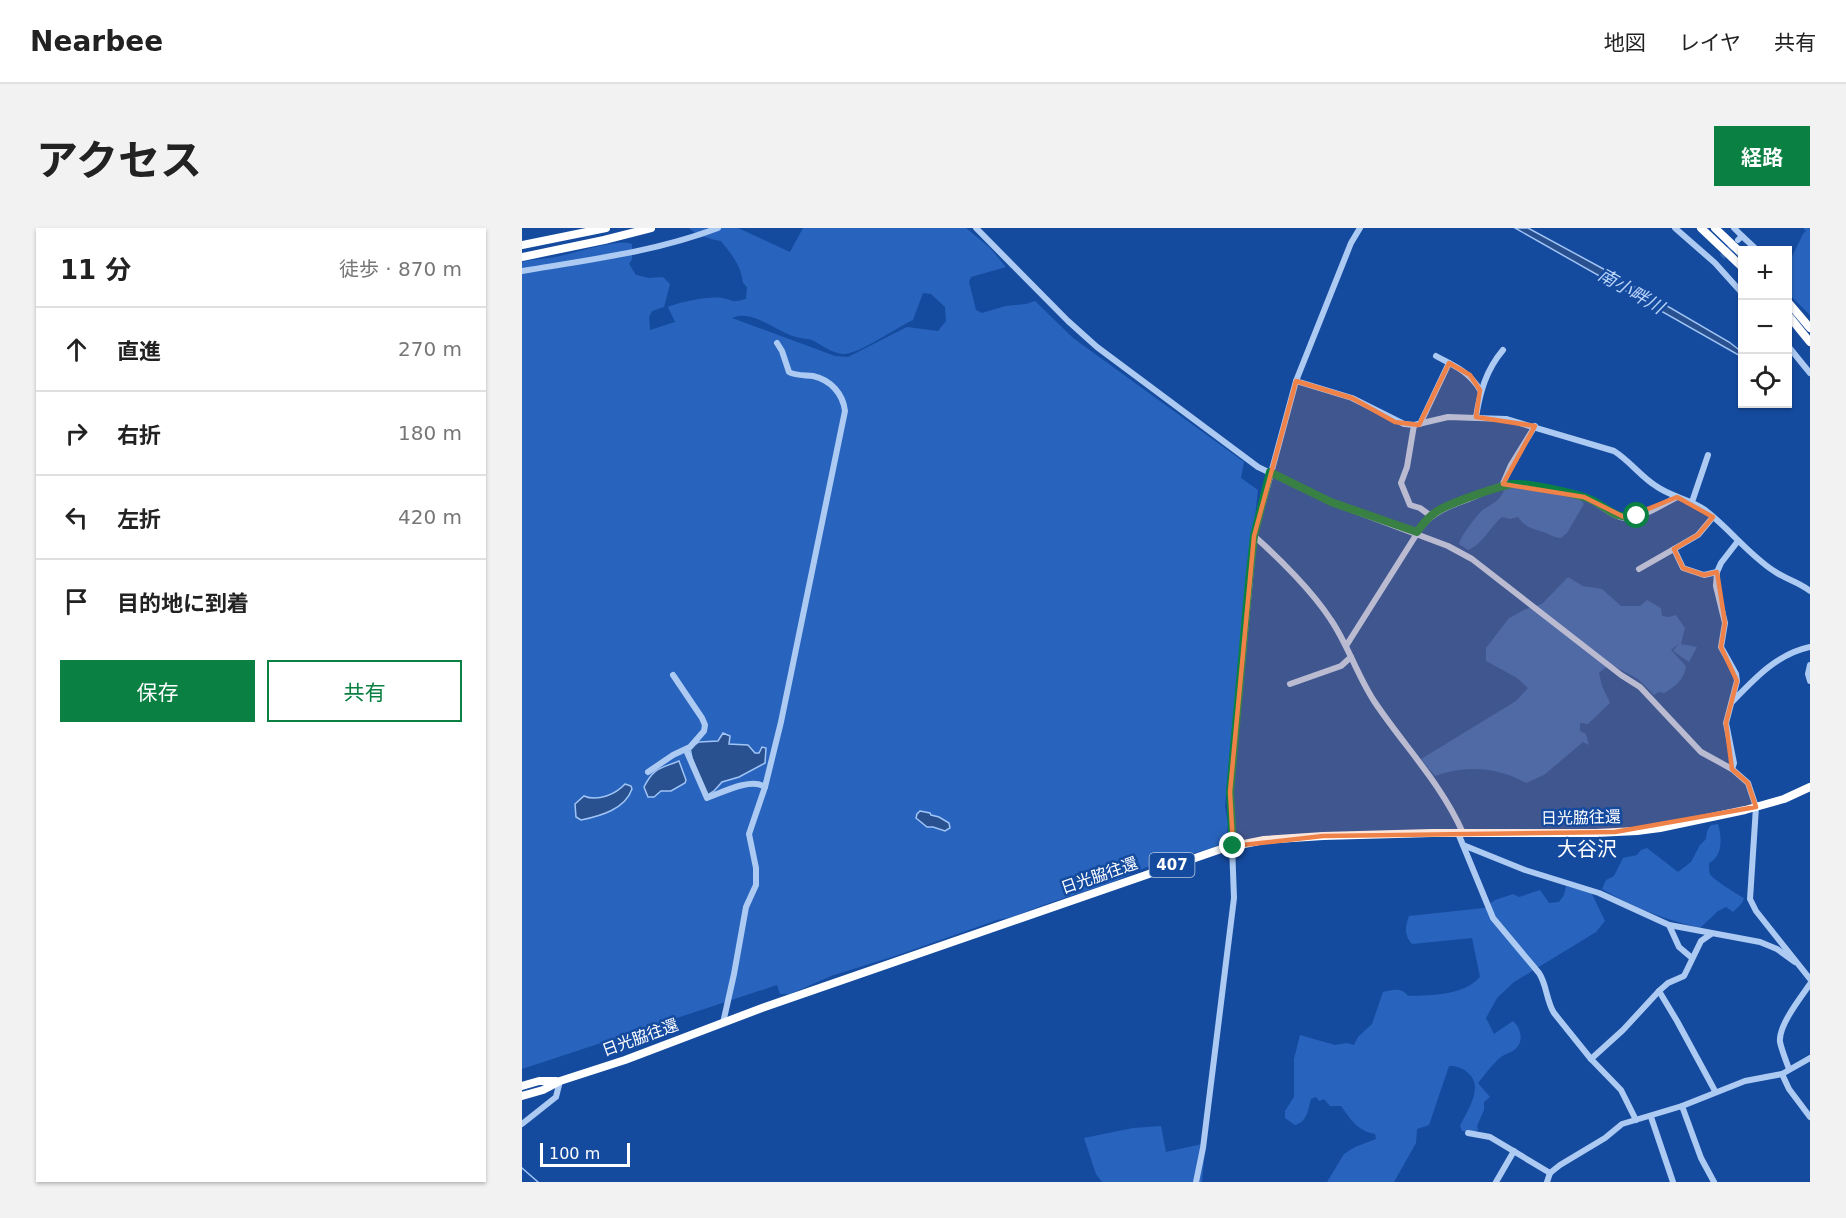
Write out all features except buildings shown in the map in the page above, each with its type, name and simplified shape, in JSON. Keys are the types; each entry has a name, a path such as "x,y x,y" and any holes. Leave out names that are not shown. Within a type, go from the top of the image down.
{"highway":[{"path":"522,245 606,228"},
{"path":"522,257 651,228"},
{"path":"1701,228 1738,262"},
{"path":"1715,228 1738,249"},
{"path":"1792,307 1810,328"},
{"path":"1792,320 1810,342"},
{"name":"日光脇往還","path":"560,1080 625,1060 723,1023 1126,881 1233,846 1264,840 1305,837 1637,831 1756,807 1784,799 1810,787"},
{"name":"407","path":"522,1086 560,1080"},
{"name":"407","path":"522,1096 543,1090 560,1080"}],"street":[{"path":"522,271 633,253 677,243 718,228"},
{"path":"976,228 1097,347 1258,467 1331,502 1417,532 1472,559 1621,675 1640,687 1701,752 1732,769 1748,783 1756,807 1750,899 1756,911 1810,979"},
{"path":"1196,1182 1203,1148 1234,898 1230,792 1254,536 1296,381 1359,228"},
{"path":"1674,228 1715,263 1738,288"},
{"path":"1734,228 1740,238 1751,246"},
{"path":"1715,263 1722,257"},
{"path":"723,1023 746,907 756,885 756,868 749,834 765,787 781,722 844,411 840,394 827,381 789,372 777,343"},
{"path":"1476,417 1480,390 1494,361 1503,350"},
{"path":"1792,351 1810,373"},
{"path":"1436,356 1470,375 1480,390"},
{"path":"1431,516 1426,511 1410,505 1401,483 1417,424 1449,363"},
{"path":"1296,381 1352,398 1395,422 1417,424 1439,418 1506,418 1614,451 1655,486 1677,497 1692,501 1775,573 1810,591"},
{"path":"1502,486 1511,465 1536,426"},
{"path":"1692,501 1708,455"},
{"path":"1346,646 1417,532 1436,511 1502,486 1527,484 1584,497 1595,501 1616,516 1626,518 1653,509 1677,497"},
{"path":"1639,569 1698,535 1713,517"},
{"path":"1254,536 1271,551 1331,619 1373,700 1453,810 1463,845 1493,918 1543,980 1550,1007 1554,1013 1591,1059 1621,1090 1636,1120"},
{"path":"1732,769 1734,764 1726,723 1737,681 1736,674 1721,647 1725,623 1716,586 1717,572 1721,563 1738,541"},
{"path":"1674,549 1683,568 1704,575 1717,572"},
{"path":"1732,702 1767,666 1810,647"},
{"path":"1290,684 1341,666 1351,657"},
{"path":"1810,665 1808,674 1810,681"},
{"path":"648,772 681,750 686,750 704,731 705,725 693,703 673,675"},
{"path":"686,750 707,798 726,790 755,783 765,787"},
{"path":"1463,845 1515,867 1599,893 1669,925 1760,942 1777,949 1799,963"},
{"path":"1669,925 1679,947 1692,958"},
{"path":"1591,1059 1623,1030 1659,991 1668,983 1684,976 1701,941 1711,934"},
{"path":"1789,1069 1780,1041 1781,1035 1810,984"},
{"path":"1659,991 1715,1092"},
{"path":"1547,1182 1550,1173 1568,1159 1605,1138 1622,1124 1651,1117 1745,1081 1782,1074 1810,1058"},
{"path":"1782,1074 1789,1089 1810,1117"},
{"path":"522,1124 556,1097 560,1080"},
{"path":"1682,1106 1701,1158 1714,1182"},
{"path":"1651,1117 1673,1182"},
{"path":"1468,1133 1490,1137 1550,1173"},
{"path":"1496,1182 1514,1151"}],"highlighted area":[{"path":"1449,363 1470,375 1480,390 1476,417 1535,426 1503,484 1584,497 1626,518 1677,497 1713,517 1698,535 1674,549 1683,568 1704,575 1717,572 1725,623 1721,647 1737,681 1726,723 1732,769 1748,783 1756,807 1615,832 1323,836 1233,846 1230,792 1254,536 1296,381 1352,398 1395,422 1419,425"}],"shaded area":[{"path":"689,228 738,228 790,252 803,228 966,228 990,248 1006,267 971,277 969,282 976,310 982,313 1035,301 1073,338 1244,462 1241,478 1258,490 1231,737 1225,806 1228,824 1226,841 1205,850 1162,861 1110,883 1020,914 831,976 790,994 780,994 777,985 522,1069 522,262 616,243 632,244 632,259 629,264 636,275 649,278 663,277 670,284 664,307 652,311 649,317 650,330 675,322 668,307 673,305 710,298 736,301 746,299 747,287 743,283 738,265 725,246 721,241","holes":["923,293 931,294 945,307 946,321 938,331 907,327 848,357 835,356 732,318 740,316 756,318 788,334 812,340 831,351 843,354 868,346 913,320"]},
{"path":"1803,228 1810,228 1810,315 1792,297 1792,257 1806,231"},
{"path":"1514,487 1580,499 1584,504 1567,533 1561,538 1529,527 1518,517 1510,519 1502,517 1473,548 1468,550 1459,544 1481,511 1498,499 1504,490"},
{"path":"1568,577 1583,586 1602,589 1621,606 1640,606 1647,600 1661,608 1662,616 1676,615 1685,628 1681,644 1697,647 1689,662 1673,651 1678,644 1671,650 1686,666 1681,679 1664,693 1659,692 1654,695 1638,679 1610,664 1599,673 1610,703 1588,724 1580,723 1580,731 1586,734 1589,745 1583,742 1544,775 1526,783 1504,774 1481,769 1458,770 1435,776 1421,759 1516,701 1528,688 1517,678 1486,661 1486,648 1509,618 1542,604"},
{"path":"1718,824 1720,846 1717,856 1709,863 1709,872 1715,879 1744,898 1733,912 1726,907 1718,911 1700,928 1650,912 1602,889 1606,880 1614,876 1623,858 1637,855 1641,850 1647,848 1678,872 1691,862 1706,839 1711,825"},
{"path":"1566,886 1591,892 1605,921 1596,932 1514,982 1497,998 1486,1018 1494,1034 1513,1021 1521,1036 1517,1047 1498,1060 1478,1083 1490,1097 1484,1102 1484,1110 1477,1126 1478,1130 1462,1131 1460,1126 1473,1098 1475,1084 1463,1069 1449,1066 1429,1125 1417,1129 1416,1143 1394,1182 1327,1182 1344,1154 1376,1139 1375,1134 1355,1124 1341,1106 1330,1106 1324,1099 1319,1101 1316,1097 1311,1099 1302,1121 1295,1125 1285,1118 1285,1111 1294,1097 1294,1059 1300,1035 1335,1045 1347,1043 1354,1045 1358,1037 1372,1024 1383,992 1400,990 1408,996 1447,993 1465,988 1480,977 1472,938 1412,944 1406,931 1409,916 1484,908 1495,900 1513,894 1519,897 1540,890 1549,903 1559,902"},
{"path":"1161,1126 1166,1152 1202,1144 1205,1149 1202,1182 1102,1182 1096,1174 1084,1138 1133,1128"}],"water":[{"name":"南小畔川","path":"1515,228 1528,228 1609,272 1729,342 1738,349 1738,355"},
{"path":"723,733 730,736 729,744 748,745 755,753 759,753 762,747 766,748 765,763 739,777 722,782 706,796 690,748 699,742 718,741"},
{"path":"679,761 685,783 671,791 661,791 654,797 648,797 644,787 651,776 658,770"},
{"path":"625,784 631,786 632,789 629,796 618,807 604,814 581,820 576,817 575,804 584,796 595,798 606,796"},
{"path":"920,811 939,817 949,823 950,828 945,831 927,827 916,818"}],"waterway":[{"path":"522,1168 538,1182"}],"tunnel":[{"path":"1722,257 1735,243"}],"district":[{"name":"大谷沢","path":"1587,849"}],"route":[{"path":"1233,846 1229,804 1249,581 1254,536 1270,472 1331,502 1417,532 1436,511 1502,486 1515,484 1527,484 1584,497 1595,501 1616,516 1626,518 1637,516"}]}
